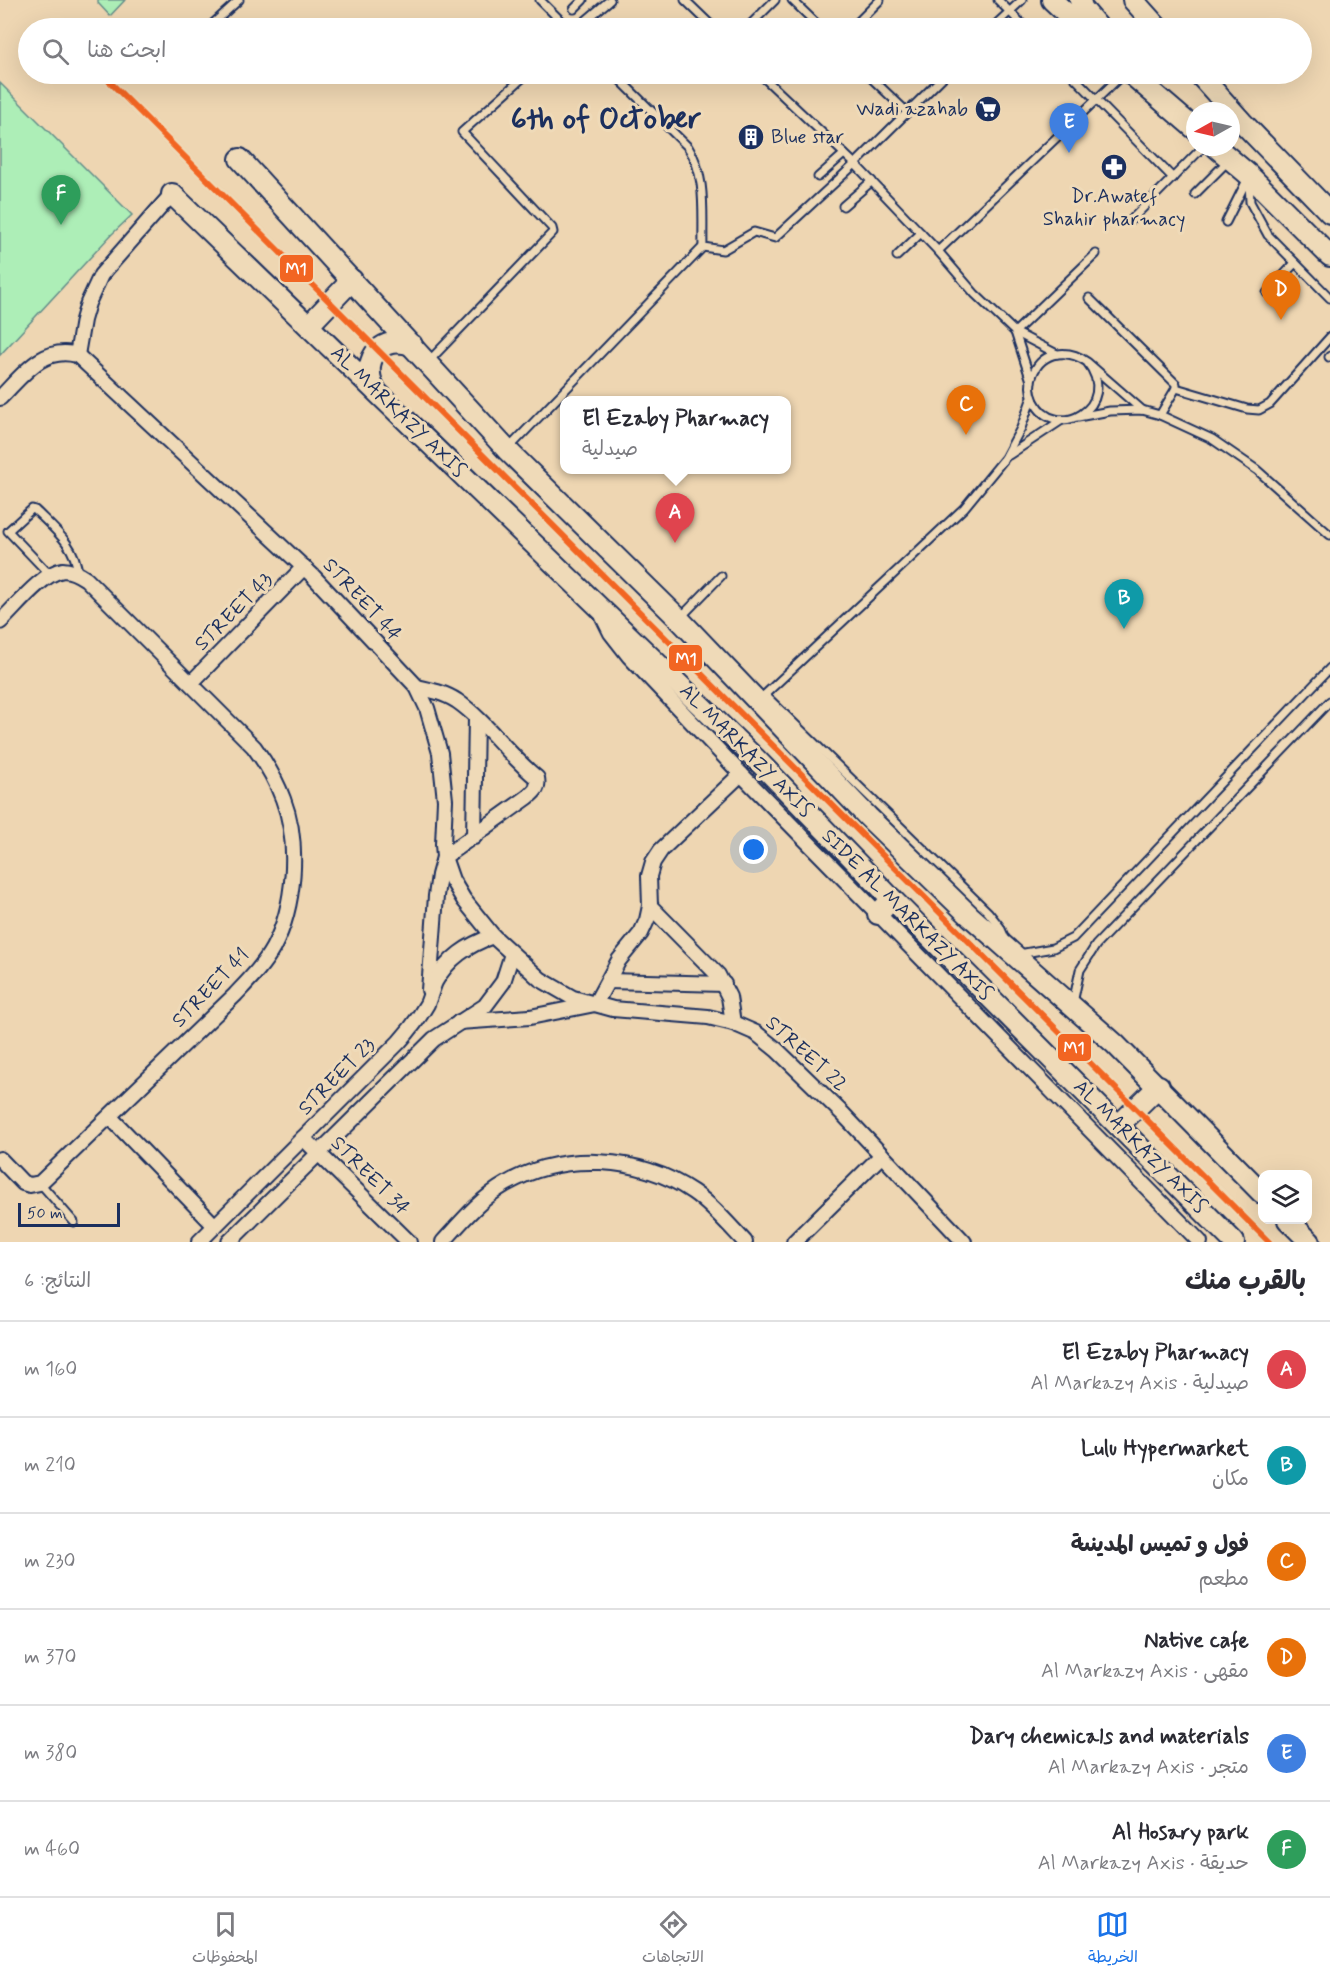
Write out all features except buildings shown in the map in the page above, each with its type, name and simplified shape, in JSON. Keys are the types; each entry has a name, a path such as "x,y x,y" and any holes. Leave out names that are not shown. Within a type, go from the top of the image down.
{"main road":[{"path":"1052,0 1071,18"},
{"path":"1080,0 1082,8 1090,18"},
{"path":"1133,0 1149,18"},
{"path":"1143,84 1186,121"},
{"path":"1207,84 1330,213"},
{"path":"1226,156 1330,256"},
{"name":"AL MARKAZY AXIS","path":"240,159 507,450 761,698 875,824 970,916 1073,1005 1159,1086 1258,1188"},
{"name":"AL MARKAZY AXIS","path":"172,194 758,760 1234,1242"},
{"path":"309,325 352,280"},
{"path":"373,386 369,368 377,351 394,342 412,345"},
{"path":"878,914 892,898"},
{"path":"1119,1125 1159,1086"},
{"path":"1292,1224 1310,1242"}],"street":[{"path":"0,398 37,361 56,353 67,352 77,355 88,303 101,275 172,194"},
{"name":"STREET 44","path":"77,355 304,567 417,687 427,708 440,753 445,800 444,857 452,880 464,900 493,936 512,954"},
{"name":"STREET 43","path":"191,683 304,567"},
{"name":"STREET 41","path":"40,1183 256,973 273,949 284,921 291,892 291,831 284,801 272,772 254,747 86,579 64,570 50,575"},
{"path":"0,622 50,575"},
{"name":"SIDE AL MARKAZY AXIS","path":"599,606 611,633 624,650 741,774 1200,1242"},
{"path":"417,687 437,691 455,700 476,717 537,778 538,784 536,791 444,857 436,896 428,1002"},
{"path":"474,837 476,717"},
{"path":"459,1022 530,1017 595,1004 619,960 641,933 647,920 650,906 649,876 653,862 662,850 741,774"},
{"path":"650,906 718,975 724,984 732,1010 733,1023"},
{"name":"STREET 23","path":"199,1242 399,1042 420,1016 428,1002 434,983 452,960 475,943 493,936"},
{"name":"STREET 23","path":"229,1242 434,1039 485,1006 503,982 512,954"},
{"name":"STREET 22","path":"512,954 540,979 573,998 613,1009 708,1017 733,1023 756,1033 777,1050 843,1114 964,1242"},
{"path":"608,981 724,984"},
{"path":"110,1117 215,1226"},
{"name":"STREET 34","path":"303,1138 409,1242"},
{"path":"794,1242 882,1155"},
{"path":"0,1159 23,1183 30,1185 40,1183"},
{"path":"443,1242 483,1199 507,1183 534,1171 563,1165 619,1162 645,1168 671,1178 694,1193 745,1242"},
{"path":"234,1207 249,1222"}],"lane":[{"path":"219,18 239,0"},
{"path":"540,0 558,18"},
{"path":"574,9 583,0"},
{"path":"589,18 610,0"},
{"path":"685,0 704,18"},
{"path":"757,18 775,0"},
{"path":"792,0 811,18"},
{"path":"862,18 880,0"},
{"path":"998,0 1016,18"},
{"path":"1003,18 1022,0"},
{"path":"428,362 553,232 552,228 462,132 516,84"},
{"path":"507,450 703,247 700,177 694,156 688,147 624,84"},
{"path":"770,84 872,181 975,294 1015,332 1058,354"},
{"path":"878,84 907,112"},
{"path":"703,247 723,250 754,232 775,238 855,164 936,84"},
{"path":"1081,84 1173,178"},
{"path":"938,251 1113,84"},
{"path":"818,177 844,154"},
{"path":"1132,219 1194,156"},
{"path":"1195,194 1221,156"},
{"path":"1226,222 1249,176"},
{"path":"1249,176 1250,202 1268,235 1330,298"},
{"path":"843,206 872,181"},
{"path":"897,256 921,233"},
{"path":"1015,332 1096,254"},
{"path":"1268,293 1295,263"},
{"path":"1089,298 1174,381 1176,388 1160,415"},
{"path":"761,698 964,508 1005,458 1021,428 1032,397 1031,381 1015,332"},
{"path":"1176,388 1247,409 1259,410 1270,404 1330,337"},
{"path":"1031,381 1037,366 1043,360 1058,354 1073,354 1087,362 1142,410"},
{"path":"1078,417 1090,407 1097,392 1095,376 1087,362"},
{"path":"1032,397 1040,410 1062,420"},
{"path":"1005,458 1062,420 1110,411 1142,410 1160,415 1212,439 1257,470 1330,535"},
{"path":"50,575 8,531 29,510 35,510 69,544 74,553 78,574"},
{"path":"679,619 721,576"},
{"path":"1011,953 1053,948 1073,938 1330,669"},
{"path":"1073,1005 1080,970 1096,945 1330,701"},
{"path":"40,1183 74,1222"}],"green space":[{"path":"98,0 125,0 110,16"},
{"path":"0,83 132,215 0,355"}],"transit line":[{"name":"M1","path":"112,84 1269,1242"}],"place":[{"name":"Wadi azahab","path":"988,109"},
{"name":"Blue star","path":"751,137"},
{"name":"Dary chemicals and materials","path":"1069,153"},
{"name":"Dr.Awatef Shahir pharmacy","path":"1114,167"},
{"name":"Al Hosary park","path":"61,225"},
{"name":"Native cafe","path":"1281,320"},
{"name":"فول و تميس المدينىة","path":"966,435"},
{"name":"El Ezaby Pharmacy","path":"675,543"},
{"name":"Lulu Hypermarket","path":"1124,629"}],"district":[{"name":"6th of October","path":"606,119"}]}
